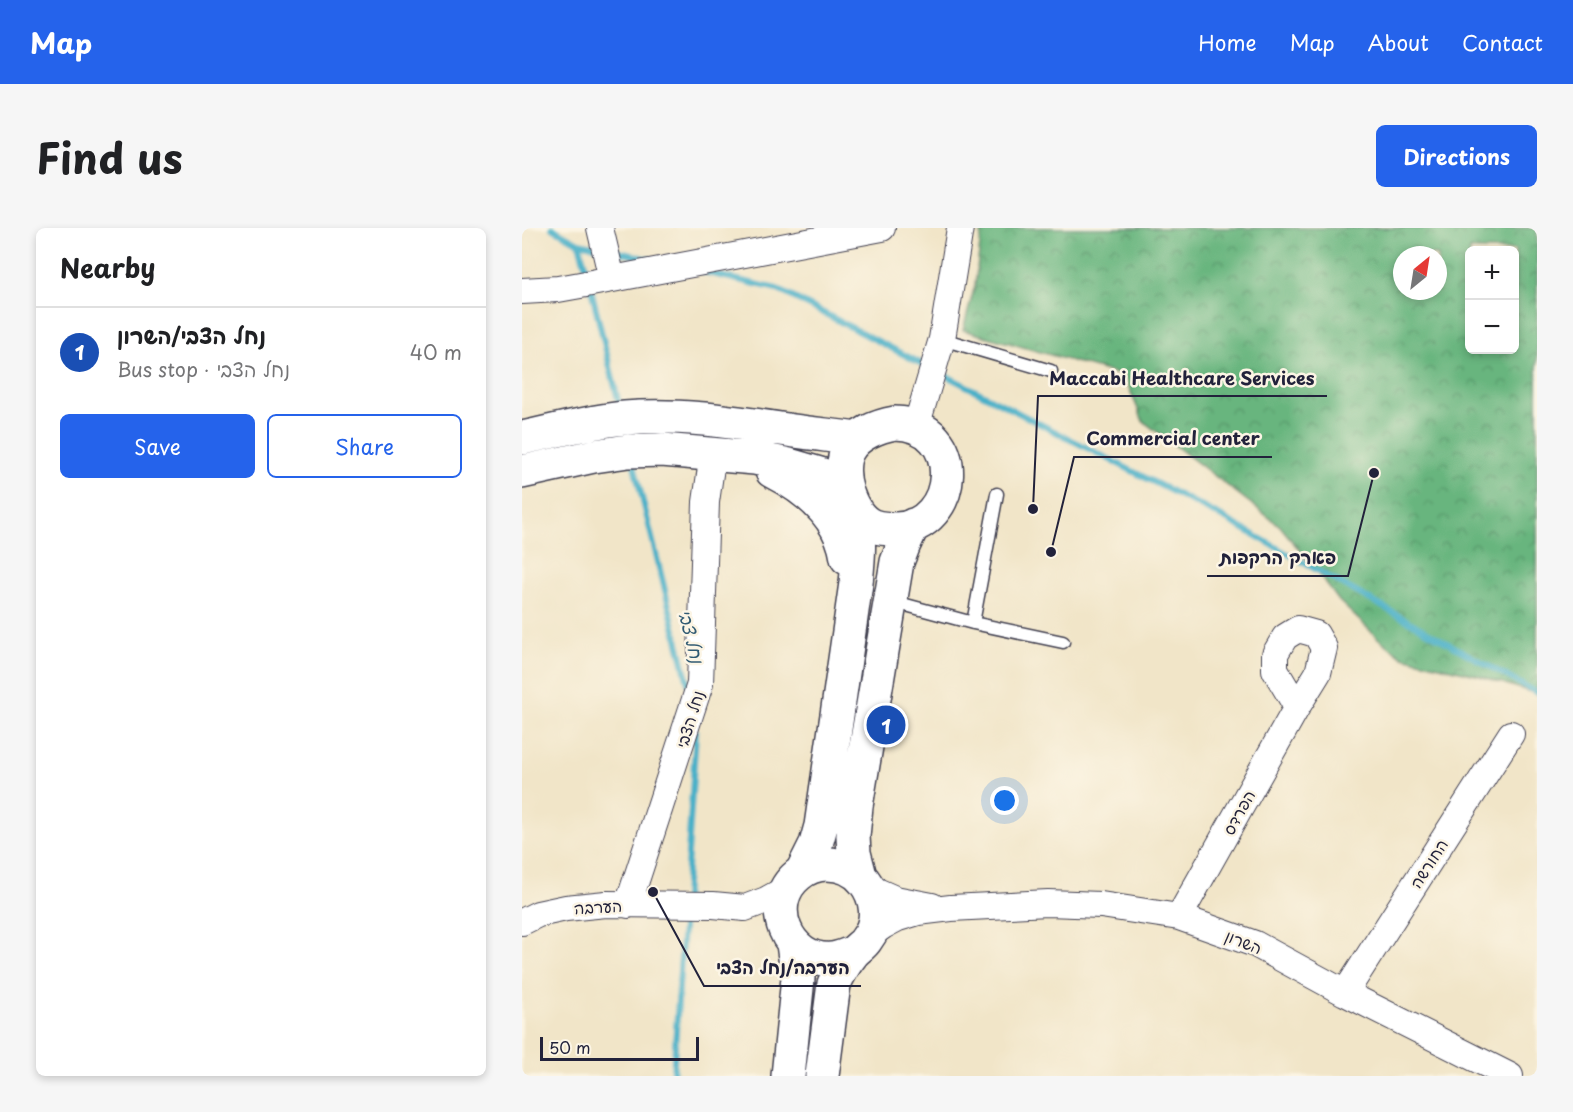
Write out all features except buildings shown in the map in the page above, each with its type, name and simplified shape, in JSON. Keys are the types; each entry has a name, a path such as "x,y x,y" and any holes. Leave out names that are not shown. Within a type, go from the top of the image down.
{"street":[{"path":"600,228 612,279"},
{"path":"522,291 558,289 612,279 801,236 882,228"},
{"path":"915,427 942,339 960,228"},
{"path":"522,438 616,420 663,418 758,425 857,439"},
{"path":"522,472 628,451 662,450 724,455 777,463 820,474 849,498 862,518 873,526 896,529 922,521 942,498 946,479 946,464 942,449 930,435 906,424 883,425 872,430 857,439 848,451 844,469 849,498 858,528 859,549 821,826 816,844 782,900 781,915 789,937 798,978 788,1076"},
{"path":"724,455 762,466 798,486 831,518 841,534 847,552 853,604"},
{"name":"נחל הצבי","path":"628,905 700,684 706,502 724,455"},
{"path":"822,1076 834,984 839,971 873,930 876,916 875,901 854,853 853,836 897,562 913,525"},
{"name":"הפרדס","path":"1179,917 1297,707"},
{"name":"החורשה","path":"1345,993 1511,734"},
{"path":"794,880 813,866 825,864 849,868 865,882"},
{"name":"הערבה","path":"522,922 538,914 566,908 606,904 713,904 745,908 766,900 794,880"},
{"name":"השרון","path":"865,882 895,899 951,908"},
{"name":"השרון","path":"861,944 883,926 898,918 918,912 951,908 1048,903 1101,906 1179,917 1255,944 1345,993 1510,1076"},
{"name":"הערבה","path":"713,904 767,921 789,937"},
{"path":"789,937 805,953 819,959 840,958 861,944"}],"lane":[{"path":"942,339 1051,371"},
{"path":"974,623 997,494"},
{"path":"890,600 974,623 1063,642"}],"green space":[{"path":"982,228 1537,228 1537,694 1480,676 1403,657 1379,639 1339,601 1280,526 1143,421 1124,376 963,330 975,285"}],"waterway":[{"name":"נחל צבי","path":"552,228 579,243 588,276"},
{"path":"579,243 598,247"},
{"path":"611,250 656,261"},
{"path":"704,272 777,289 928,367"},
{"name":"נחל צבי","path":"591,289 620,408"},
{"path":"937,371 1222,517 1537,693"},
{"name":"נחל צבי","path":"633,461 689,687"},
{"name":"נחל צבי","path":"685,899 696,732"},
{"name":"נחל צבי","path":"673,1076 684,912"}],"place":[{"name":"פארק הרקפות","path":"1374,473"},
{"name":"Maccabi Healthcare Services","path":"1033,509"},
{"name":"Commercial center","path":"1051,552"},
{"name":"נחל הצבי/השרון","path":"886,725"},
{"name":"הערבה/נחל הצבי","path":"653,892"}]}
